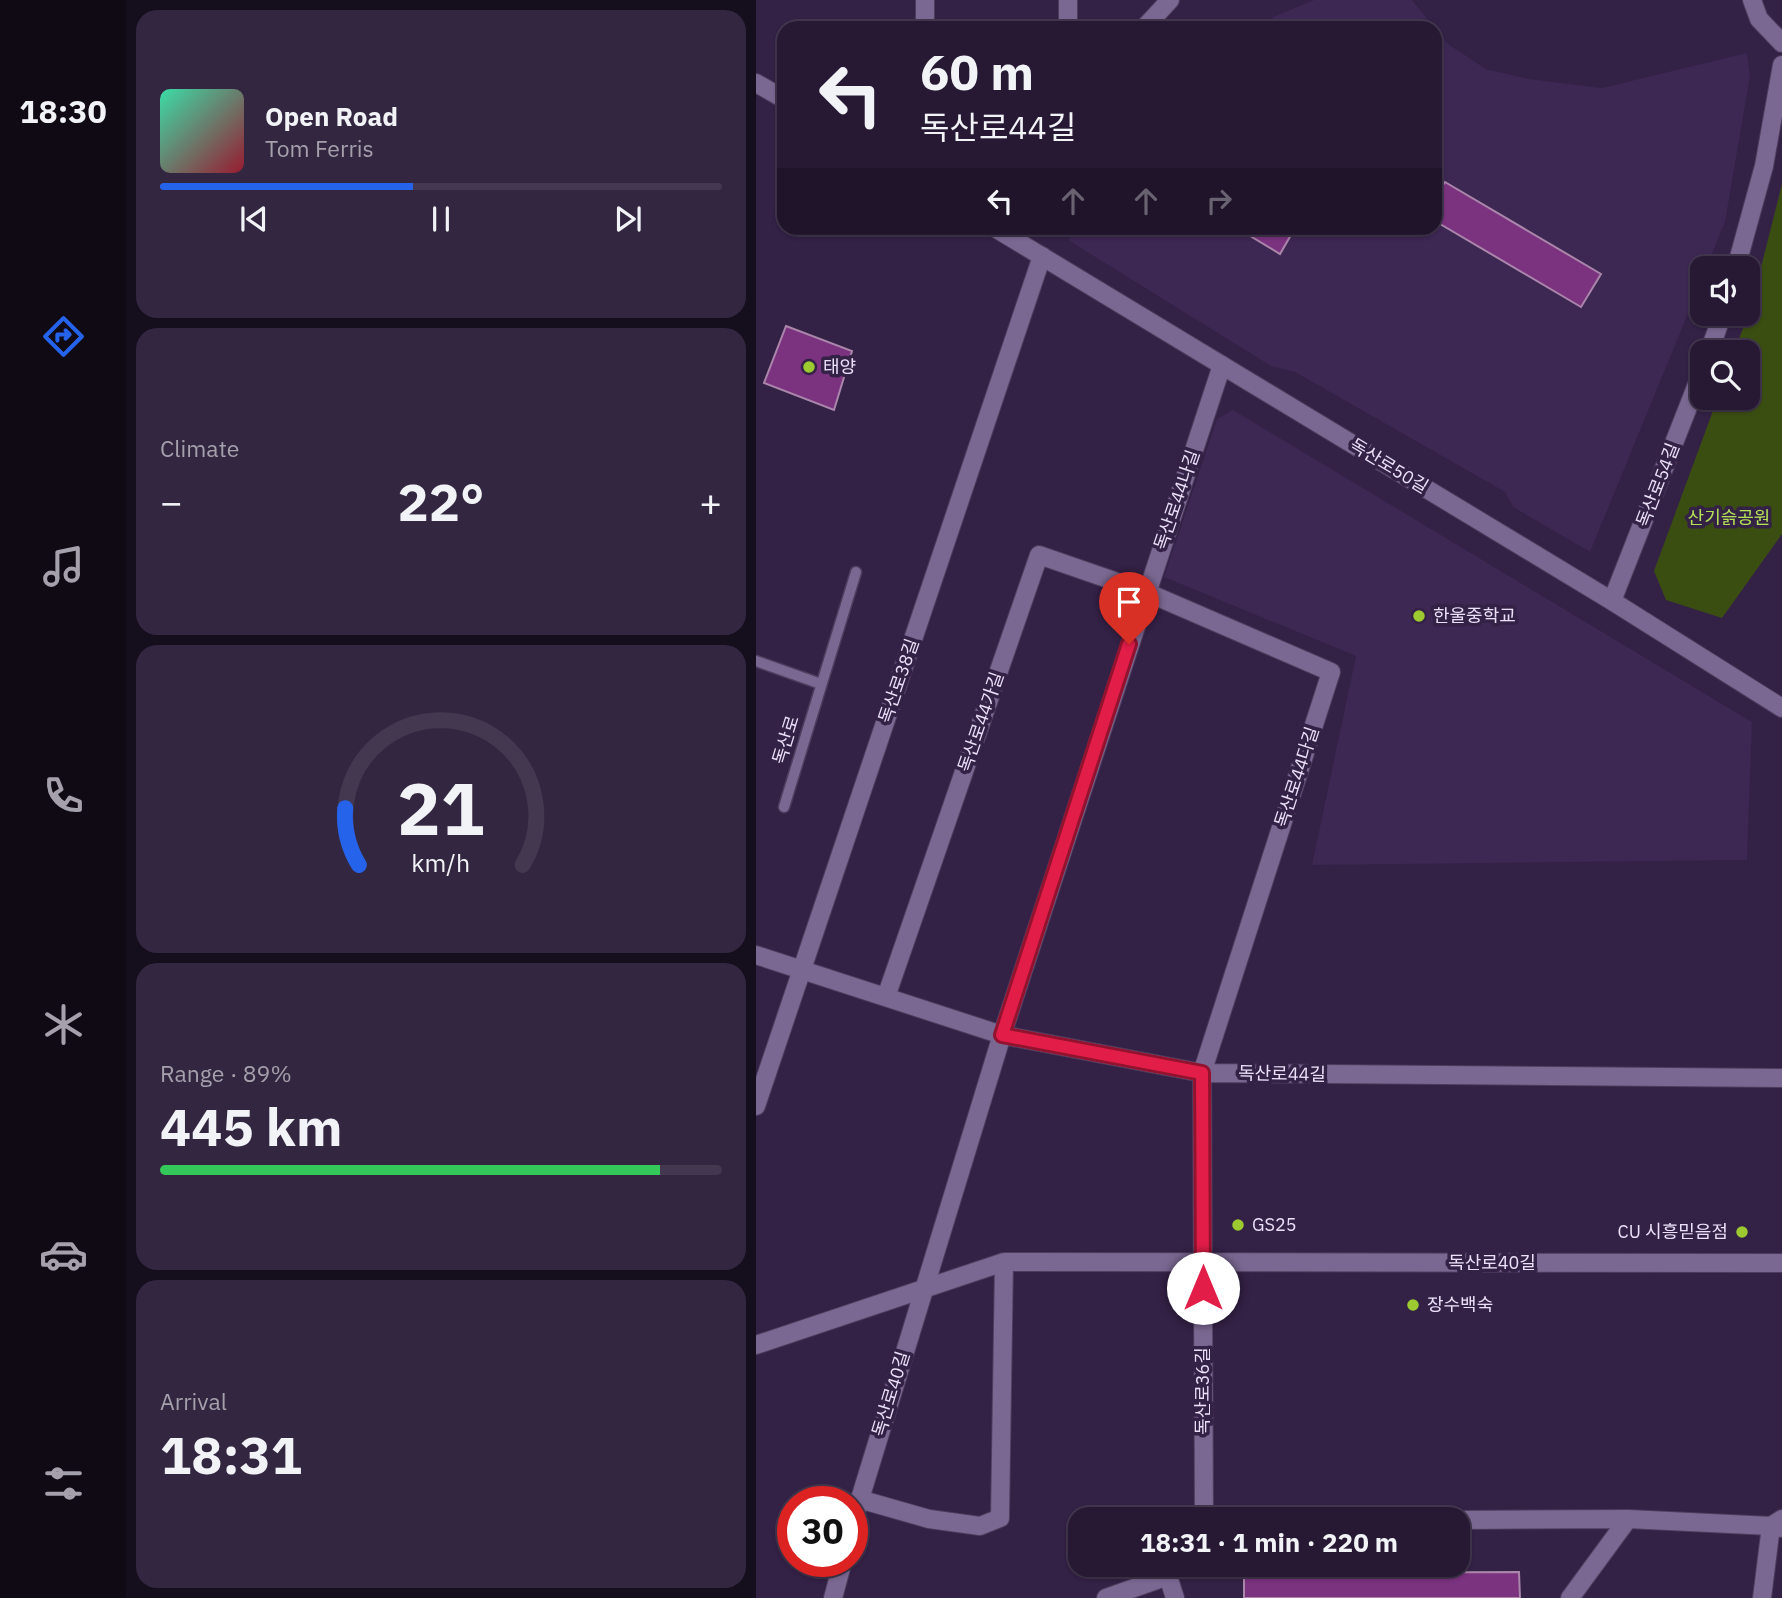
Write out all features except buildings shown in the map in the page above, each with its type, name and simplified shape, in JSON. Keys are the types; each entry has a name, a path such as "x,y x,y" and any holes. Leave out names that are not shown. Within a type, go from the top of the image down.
{"street":[{"path":"925,0 925,21"},
{"path":"1068,0 1068,21"},
{"path":"1150,21 1170,0"},
{"path":"1752,0 1759,19 1782,43"},
{"path":"1739,256 1764,166 1782,65"},
{"path":"756,83 777,95"},
{"name":"독산로50길","path":"1007,235 1612,601 1782,708"},
{"name":"독산로38길","path":"756,1106 1042,256"},
{"name":"독산로44나길","path":"1002,1035 1222,365"},
{"name":"독산로54길","path":"1612,601 1690,402"},
{"name":"독산로44가길","path":"886,997 1039,555 1146,592"},
{"name":"독산로44다길","path":"1146,592 1331,672 1202,1073"},
{"name":"독산로44길","path":"756,955 1002,1035 1202,1073 1782,1078"},
{"name":"독산로40길","path":"863,1486 1002,1035"},
{"path":"1202,1073 1203,1262"},
{"path":"868,1502 929,1519 981,1526 1000,1518 1004,1262"},
{"name":"독산로40길","path":"756,1345 1004,1262 1782,1263"},
{"name":"독산로36길","path":"1203,1262 1204,1507"},
{"path":"1470,1520 1628,1519 1778,1524 1762,1598"},
{"path":"1570,1598 1628,1519"},
{"path":"833,1598 839,1577"},
{"path":"1106,1598 1152,1577"},
{"path":"1170,1577 1175,1598"}],"lane":[{"name":"독산로","path":"784,807 856,572"},
{"path":"756,660 821,684"}],"shaded area":[{"path":"1314,0 1412,0 1429,21 1271,21 1273,17"},
{"path":"1442,37 1448,44 1486,69 1528,79 1602,88 1747,53 1750,76 1725,222 1711,256 1690,256 1690,309 1590,552 1513,507 1505,492 1295,372 1271,366 1068,240 1074,235 1442,235"},
{"name":"한울중학교","path":"1233,410 1752,722 1747,860 1312,865 1356,656 1164,577 1217,419"}],"green space":[{"name":"산기슭공원","path":"1782,184 1782,534 1722,618 1666,600 1654,571 1713,410 1760,410 1760,340 1739,340 1744,326 1760,326 1760,271"}],"place":[{"name":"태양","path":"809,367"},
{"name":"한울중학교","path":"1419,616"},
{"name":"GS25","path":"1238,1225"},
{"name":"CU 시흥믿음점","path":"1742,1232"},
{"name":"장수백숙","path":"1413,1305"}],"route":[{"path":"1129,644 1002,1035 1202,1073 1203,1288"}]}
